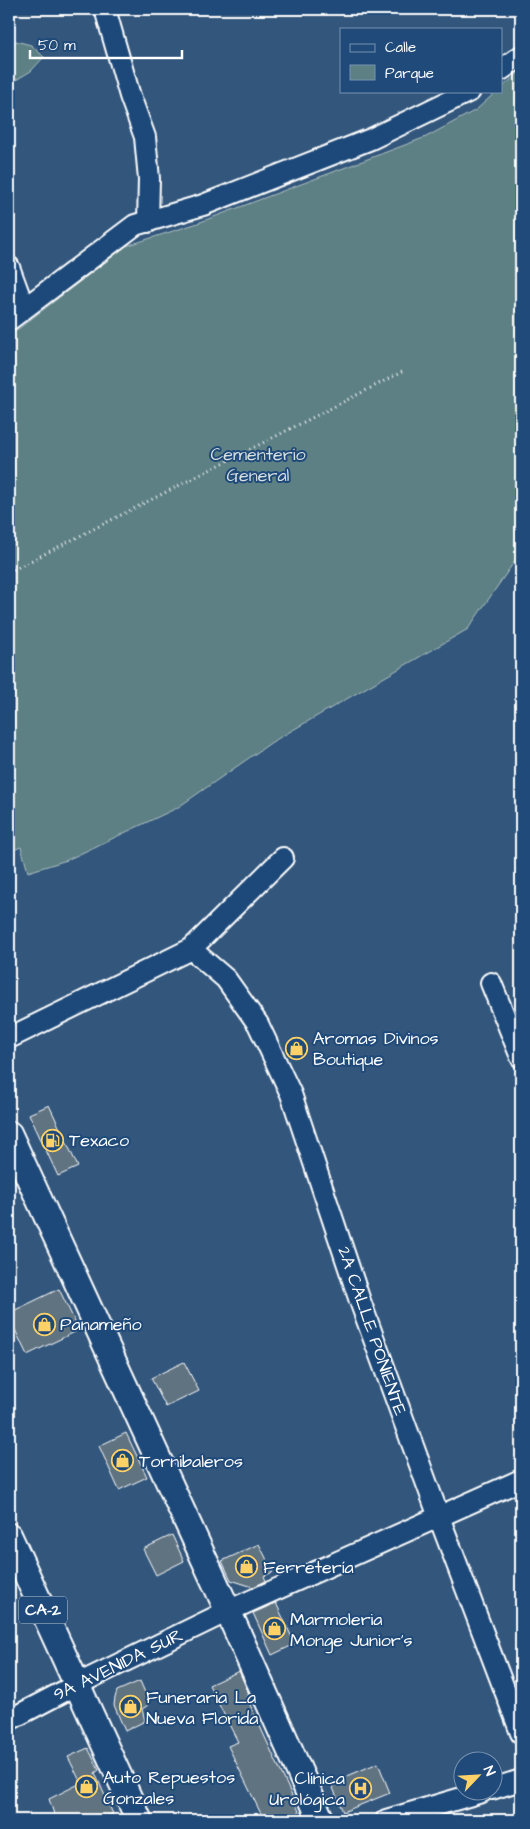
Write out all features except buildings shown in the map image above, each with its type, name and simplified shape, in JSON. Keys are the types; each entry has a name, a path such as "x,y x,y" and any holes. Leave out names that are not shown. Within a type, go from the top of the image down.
{"main road":[{"path":"9,1134 228,1611 321,1820"},
{"name":"CA-2","path":"9,1536 139,1820"}],"street":[{"path":"105,9 130,96 145,137 149,179 148,222"},
{"path":"502,69 521,56"},
{"path":"9,267 17,314 135,226 203,205 371,139 468,92"},
{"path":"9,1038 191,948 283,858"},
{"name":"2A CALLE PONIENTE","path":"191,948 226,979 258,1024 291,1094 360,1301 438,1517 521,1733"},
{"path":"491,983 521,1057"},
{"name":"9A AVENIDA SUR","path":"9,1720 228,1611 521,1480"},
{"path":"502,1785 521,1780"},
{"path":"386,1820 452,1801"}],"path":[{"path":"9,572 404,371"}],"green space":[{"path":"9,38 31,45 44,57 31,71 16,80 9,97"},
{"name":"Cementerio General","path":"521,71 521,552 468,629 272,742 177,808 67,860 28,872 21,847 9,852 9,336 126,246 195,224 426,137 476,110 496,92 502,92 502,87"}],"place":[{"name":"Aromas Divinos Boutique","path":"297,1048"},
{"name":"Texaco","path":"53,1140"},
{"name":"Panameño","path":"44,1324"},
{"name":"Tornibaleros","path":"123,1461"},
{"name":"Ferretería","path":"247,1567"},
{"name":"Marmoleria Monge Junior's","path":"274,1629"},
{"name":"Funeraria La Nueva Florida","path":"130,1707"},
{"name":"Auto Repuestos Gonzales","path":"87,1787"},
{"name":"Clínica Urológica","path":"361,1788"}]}
